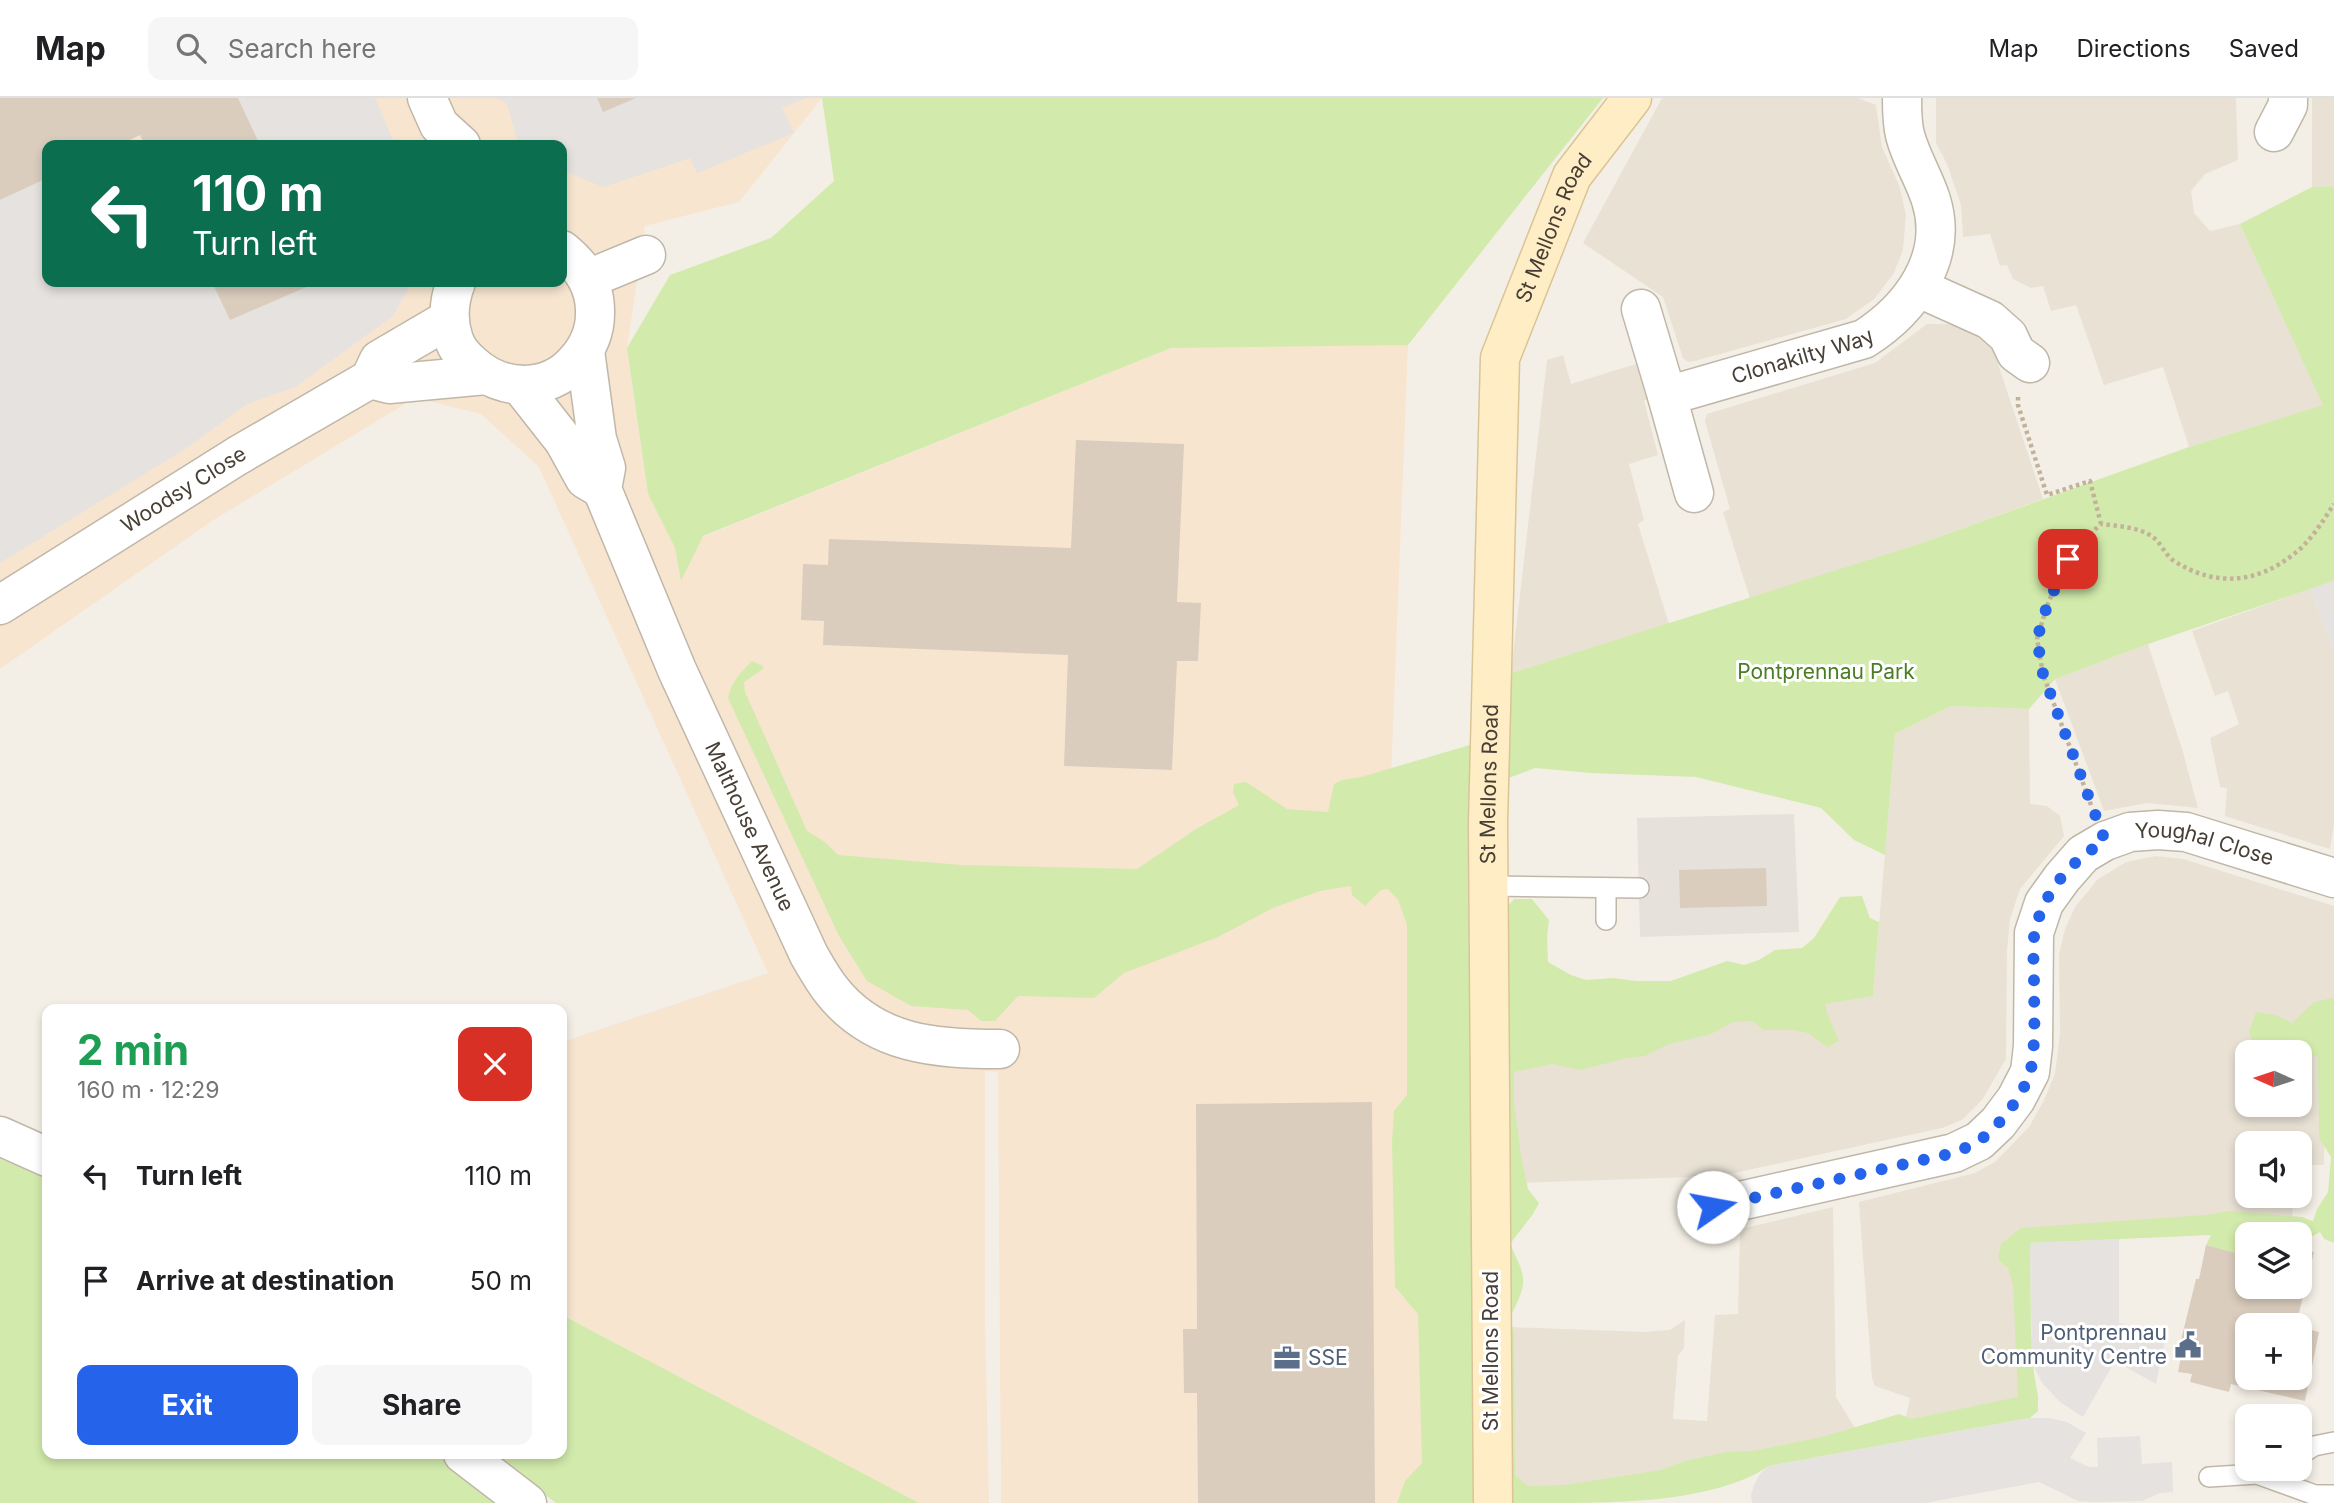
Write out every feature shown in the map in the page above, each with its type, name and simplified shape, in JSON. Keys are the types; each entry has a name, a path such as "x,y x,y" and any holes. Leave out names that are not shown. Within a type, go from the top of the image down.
{"main road":[{"name":"St Mellons Road","path":"1493,1503 1488,886 1500,358 1572,176 1632,98"}],"street":[{"name":"Clonakilty Way","path":"1667,396 1864,339 1885,326 1902,310 1919,288 1930,264 1936,219 1931,199 1905,135 1902,98"},
{"path":"370,379 389,384 503,380 546,383 569,369 585,351 595,328 596,303 588,279 567,254"},
{"path":"588,279 646,254"},
{"path":"449,319 454,287"},
{"path":"1919,288 1990,320 2008,336 2023,358"},
{"path":"1641,309 1694,493"},
{"name":"Malthouse Avenue","path":"449,319 454,342 467,360 503,380 564,440 585,479 602,489"},
{"name":"Woodsy Close","path":"0,605 237,456 370,379 379,360 449,319"},
{"name":"Malthouse Avenue","path":"585,351 597,439 606,468 602,489 688,694 809,955 832,991 857,1016 882,1031 907,1041 953,1048 1000,1049"},
{"name":"Youghal Close","path":"1713,1207 1954,1153 1979,1141 2016,1100 2030,1072 2034,1046 2034,933 2043,903 2083,854 2105,841 2130,832 2186,832 2334,878"},
{"path":"0,1136 42,1155"},
{"path":"470,1459 527,1503"}],"lane":[{"path":"1488,886 1639,888"},
{"path":"1606,888 1606,919"},
{"path":"2312,1448 2334,1442"},
{"path":"2208,1477 2235,1474"},
{"path":"2285,1481 2315,1495 2334,1495"}],"path":[{"path":"2023,358 2018,405 2047,495 2090,481 2101,524"},
{"path":"2105,841 2043,674 2037,639 2061,572 2076,547 2101,524 2129,527 2152,536 2172,560 2203,574 2237,580 2264,573 2295,554 2334,504"}],"shaded area":[{"path":"0,98 822,98 739,202 645,226 627,348 648,494 675,548 1176,346 1408,345 1388,856 1430,894 1437,1503 1001,1503 998,1072 985,1071 985,1317 989,1503 900,1503 800,1441 567,1318 567,1040 768,973 539,467 481,414 415,398 212,521 0,669"},
{"path":"238,98 375,98 393,140 258,140"},
{"path":"498,98 806,98 782,108 794,133 697,173 690,158 603,187 567,172 567,140 517,139 507,104"},
{"path":"1662,98 1858,98 1876,105 1882,147 1899,185 1906,215 1903,250 1894,273 1874,299 1846,319 1695,361 1688,362 1683,358 1663,297 1583,243"},
{"path":"1936,98 2236,98 2238,160 2205,174 2191,191 2194,213 2210,231 2240,224 2324,405 2189,447 2163,367 2104,385 2076,305 2051,311 2043,286 2031,288 2013,279 2007,265 2000,266 1990,234 1963,237 1961,205 1947,164 1936,143"},
{"path":"2312,98 2334,98 2334,186 2312,187"},
{"path":"42,180 42,287 214,287 230,320 306,287 409,287 393,316 295,387 247,404 185,449 0,563 0,200"},
{"path":"1927,324 1952,324 1977,336 1993,349 2043,499 1916,545 1750,599 1723,512 1730,509 1705,421 1707,414 1875,363"},
{"path":"1563,355 1571,384 1636,364 1647,399 1644,401 1658,455 1629,464 1644,520 1638,524 1669,624 1511,673 1547,360"},
{"path":"2334,581 2334,652 2310,589"},
{"path":"2310,589 2334,652 2334,824 2330,849 2225,816 2227,788 2220,787 2210,738 2239,724 2228,691 2215,696 2192,631"},
{"path":"2148,644 2198,808 2147,803 2104,811 2055,679"},
{"path":"1951,706 2029,709 2030,804 2047,806 2060,816 2064,836 2020,889 2010,919 2006,1059 1982,1100 1962,1120 1942,1128 1720,1176 1517,1183 1507,1065 1820,993 1873,996 1895,734"},
{"path":"1794,814 1799,932 1640,937 1637,818"},
{"path":"2156,856 2183,859 2334,906 2334,1013 2326,1055 2324,1165 2312,1165 2312,1131 2235,1131 2235,1208 2293,1208 2292,1222 2235,1222 2235,1228 2025,1237 2027,1412 1903,1431 1910,1398 1875,1386 1872,1378 1859,1202 1975,1173 1995,1162 2029,1127 2055,1074 2060,1033 2059,954 2065,929 2075,907 2097,880 2126,862"},
{"path":"1833,1207 1836,1397 1861,1438 1506,1498 1507,1327 1645,1332 1670,1330 1685,1320 1684,1348 1678,1356 1673,1419 1707,1421 1715,1315 1738,1314 1740,1234 1745,1228"},
{"path":"2119,1239 2119,1323 2166,1335 2156,1384 2115,1361 2083,1417 2060,1402 2042,1383 2032,1362 2030,1243"},
{"path":"2030,1418 2067,1422 2086,1433 2070,1458 2089,1467 2098,1467 2097,1438 2140,1436 2142,1464 2172,1462 2173,1492 2160,1493 2142,1501 2078,1501 2039,1482 1925,1503 1752,1503 1754,1485 1768,1466"}],"green space":[{"path":"822,98 1603,98 1408,345 1171,348 703,536 681,581 675,548 648,494 627,348 670,275 771,238 834,181"},
{"name":"Pontprennau Park","path":"2334,186 2334,581 2148,644 2055,679 2029,709 1951,706 1895,734 1885,855 1854,840 1821,808 1696,777 1535,768 1498,782 1511,673 1916,545 2189,447 2323,405 2240,224 2312,187"},
{"path":"752,661 764,668 744,682 745,692 807,831 825,842 838,855 962,865 1137,869 1196,829 1239,805 1233,792 1234,784 1246,782 1287,809 1328,812 1334,784 1342,780 1361,777 1480,742 1498,918 1514,899 1532,899 1549,920 1548,962 1571,975 1586,980 1614,978 1671,981 1727,961 1744,965 1775,950 1802,948 1814,938 1840,897 1862,896 1870,918 1879,922 1873,996 1825,1004 1839,1041 1827,1047 1808,1033 1763,1030 1753,1021 1733,1022 1711,1034 1669,1044 1645,1056 1580,1070 1552,1064 1514,1072 1514,1103 1521,1156 1528,1189 1539,1203 1510,1244 1520,1265 1523,1280 1520,1296 1510,1317 1514,1333 1515,1475 1528,1486 1565,1485 1661,1470 1685,1461 1726,1452 1753,1451 1822,1437 1899,1414 1912,1419 2018,1397 2013,1284 2008,1268 1998,1259 2001,1244 2021,1228 2206,1215 2229,1211 2302,1217 2313,1221 2328,1192 2331,1157 2319,1138 2318,1056 2312,1056 2312,1040 2252,1040 2249,1032 2256,1012 2275,1015 2292,1023 2314,1002 2332,998 2334,1243 2324,1239 2320,1232 2312,1236 2312,1222 2235,1222 2235,1253 2206,1245 2211,1235 2030,1243 2031,1331 2038,1411 2030,1418 1769,1466 1746,1478 1692,1494 1632,1501 1574,1503 1397,1503 1405,1481 1422,1463 1418,1314 1395,1287 1392,1142 1394,1111 1407,1095 1407,925 1398,900 1388,889 1381,890 1365,906 1352,895 1351,886 1320,891 1273,908 1218,937 1124,973 1094,998 1018,996 995,1021 981,1021 968,1010 911,1006 867,981 839,936 728,698 740,673"},
{"path":"0,1159 42,1176 42,1459 448,1459 506,1503 0,1503"},
{"path":"567,1318 919,1503 556,1503 497,1459 567,1459"}],"building":[{"path":"0,98 238,98 258,140 142,140 140,135 130,140 42,140 42,180 0,200"},
{"path":"597,98 636,98 603,112"},
{"path":"214,287 306,287 230,320"},
{"path":"1076,440 1184,444 1177,602 1201,603 1198,661 1177,661 1172,770 1064,766 1068,655 823,645 824,621 801,620 803,564 828,565 829,539 1071,548"},
{"path":"1766,868 1767,906 1680,908 1679,870"},
{"path":"1372,1102 1375,1503 1198,1503 1197,1393 1184,1393 1183,1329 1197,1329 1196,1104"},
{"path":"2206,1245 2235,1253 2235,1299 2302,1299 2299,1313 2235,1313 2235,1385 2231,1384 2229,1392 2190,1382 2192,1374 2178,1372 2184,1341 2181,1340 2196,1279 2199,1279"},
{"path":"2312,1330 2319,1332 2312,1366"},
{"path":"2257,1390 2307,1390 2305,1401"}],"place":[{"name":"Pontprennau Community Centre","path":"2188,1345"},
{"name":"SSE","path":"1287,1358"}],"route":[{"path":"1713,1207 1954,1153 1979,1141 2016,1100 2030,1072 2034,1046 2034,933 2043,903 2083,854 2105,841 2043,674 2037,639 2047,606 2068,559"}]}
